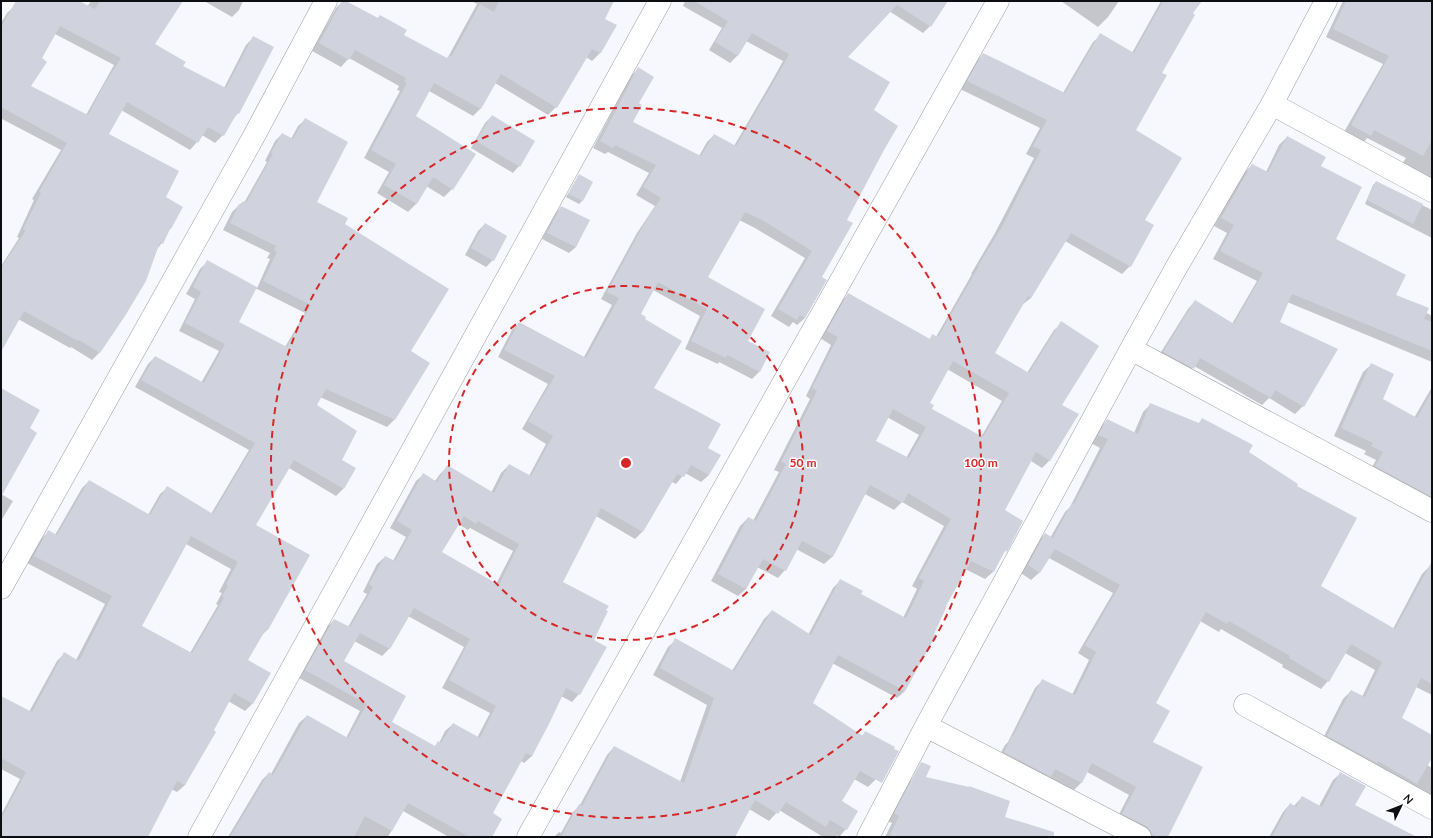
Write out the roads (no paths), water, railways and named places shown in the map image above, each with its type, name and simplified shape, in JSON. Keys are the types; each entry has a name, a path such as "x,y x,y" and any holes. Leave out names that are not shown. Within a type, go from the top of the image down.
{"street":[{"path":"1,588 250,143 326,1"},
{"path":"198,837 660,1"},
{"path":"528,837 998,1"},
{"path":"868,837 926,726 1131,349 1176,268 1272,104 1326,1"},
{"path":"1272,104 1432,191"},
{"path":"1131,349 1432,511"},
{"path":"1245,705 1432,808"},
{"path":"926,726 1140,837"}]}
